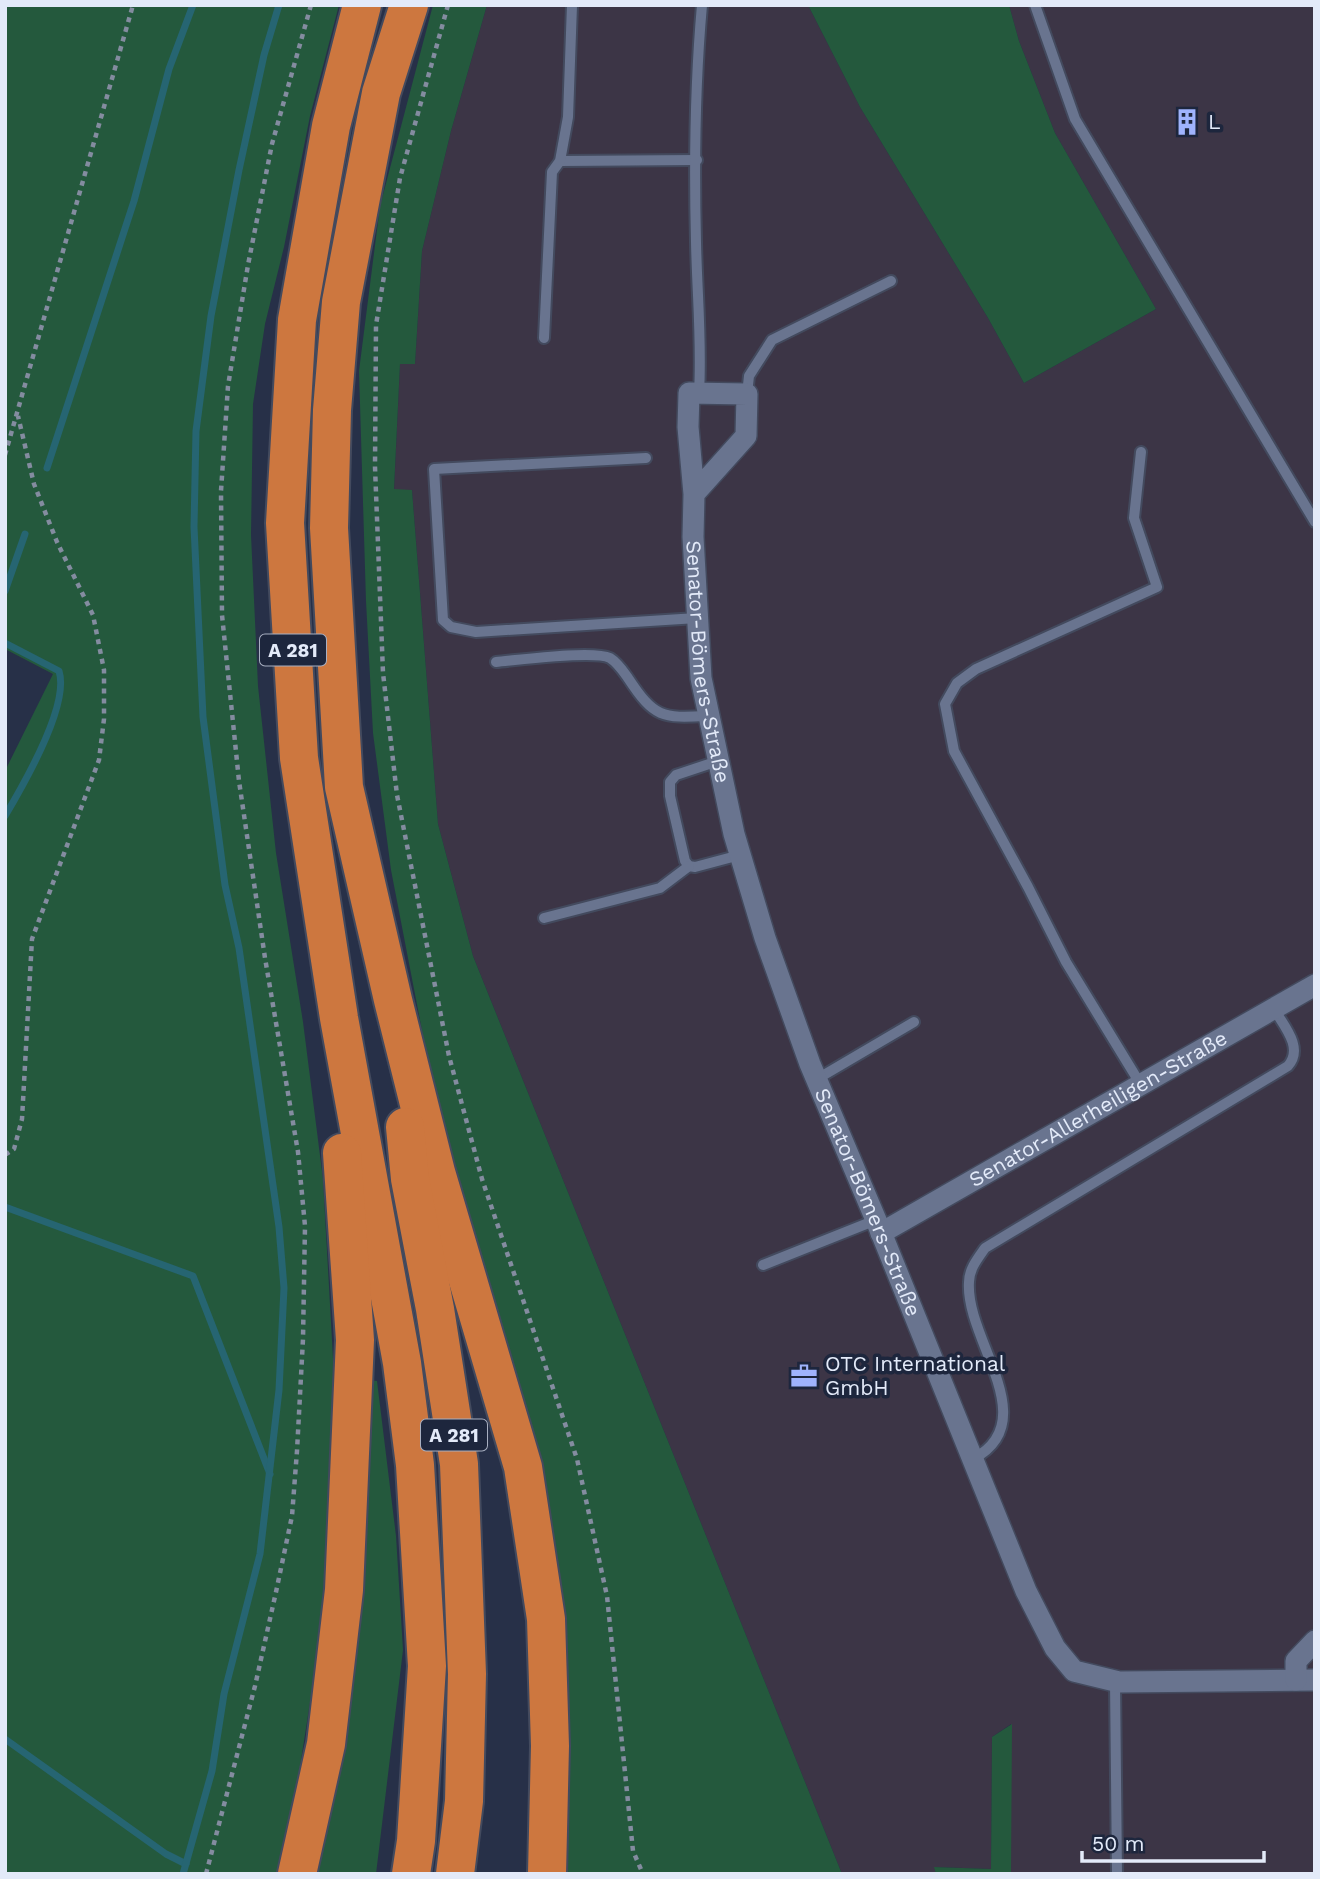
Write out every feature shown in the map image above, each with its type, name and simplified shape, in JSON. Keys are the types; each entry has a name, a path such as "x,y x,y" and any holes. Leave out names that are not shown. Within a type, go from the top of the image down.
{"highway":[{"name":"A 281","path":"362,5 331,126 297,320 285,523 299,758 339,1018 402,1363 415,1465 427,1666 416,1841 411,1874"},
{"name":"A 281","path":"410,5 381,93 341,302 332,410 329,528 344,787 393,1000 410,1179 435,1309 459,1464 467,1674 464,1801 455,1874"},
{"path":"393,1000 436,1172 523,1467 546,1619 550,1746 547,1874"},
{"path":"297,1874 326,1744 344,1590 349,1510 355,1340 343,1178 339,1018"}],"street":[{"name":"Senator-Bömers-Straße","path":"699,393 689,393 688,427 694,494 693,537 701,678 740,856 765,938 817,1079 1026,1591 1055,1648 1073,1671 1115,1681 1305,1680 1296,1661 1315,1642"},
{"path":"694,494 746,436 747,394 699,393"},
{"name":"Senator-Allerheiligen-Straße","path":"879,1226 1141,1085 1315,985"}],"lane":[{"path":"544,338 552,172 560,161 568,117 572,5"},
{"path":"699,393 701,368 696,242 699,40 702,5"},
{"path":"1035,5 1075,119 1315,522"},
{"path":"560,161 697,160"},
{"path":"747,394 749,376 772,341 891,281"},
{"path":"1141,1085 1066,962 954,751 945,705 957,682 976,669 1157,587 1134,518 1142,452"},
{"path":"646,458 434,469 443,620 451,627 475,632 698,618"},
{"path":"496,662 608,657 619,665 644,702 654,711 679,717 709,716"},
{"path":"718,761 676,775 670,782 670,796 685,861 689,866 695,867 740,856"},
{"path":"544,918 660,888 689,866"},
{"path":"973,1460 989,1451 1002,1428 1002,1395 975,1326 970,1303 968,1279 985,1248 1288,1066 1293,1060 1295,1048 1274,1009"},
{"path":"817,1079 914,1022"},
{"path":"763,1265 879,1226"},
{"path":"1115,1681 1118,1874"}],"path":[{"path":"5,455 133,5"},
{"path":"206,1874 255,1686 292,1517 298,1437 305,1226 298,1153 239,781 222,615 221,491 228,386 248,265 272,144 311,5"},
{"path":"448,5 400,178 376,325 375,467 385,686 397,795 449,1056 482,1179 578,1459 607,1597 633,1852 643,1874"},
{"path":"5,1155 14,1149 22,1119 32,939 99,760 104,719 104,670 93,615 57,542 34,484 18,416"}],"shaded area":[{"path":"487,5 808,5 860,107 988,318 1024,383 1156,309 1055,133 1019,41 1009,5 1315,5 1315,1874 1011,1874 1011,1724 992,1737 991,1869 935,1867 936,1874 842,1874 473,956 438,824 412,490 394,490 400,364 415,364 422,251 451,131"}],"green space":[{"path":"5,5 339,5 310,116 284,247 265,324 253,404 251,535 258,686 276,853 303,1022 323,1179 335,1394 325,1607 299,1773 277,1874 5,1874 5,771 53,674 5,649"},
{"path":"433,5 487,5 451,131 422,251 415,364 400,364 394,489 412,490 438,824 473,956 842,1874 563,1874 565,1771 391,870 373,733 359,371 380,206"},
{"path":"808,5 1009,5 1019,41 1055,133 1156,309 1024,383 988,318 860,107"},
{"path":"369,1380 377,1381 396,1536 403,1650 376,1874 311,1874 354,1662 366,1535"},
{"path":"1012,1724 1011,1874 936,1874 934,1867 991,1869 992,1737"}],"waterway":[{"path":"47,468 134,201 169,69 193,5"},
{"path":"183,1874 212,1771 224,1694 260,1554 279,1390 284,1288 279,1227 239,948 225,885 203,717 194,527 196,431 211,316 264,55 279,5"},
{"path":"5,591 25,534"},
{"path":"5,643 59,671 61,686 58,704 43,744 5,816"},
{"path":"5,1207 193,1276 270,1474"},
{"path":"5,1739 166,1854 186,1864"}],"place":[{"name":"L","path":"1187,122"},
{"name":"OTC International GmbH","path":"804,1376"}]}
